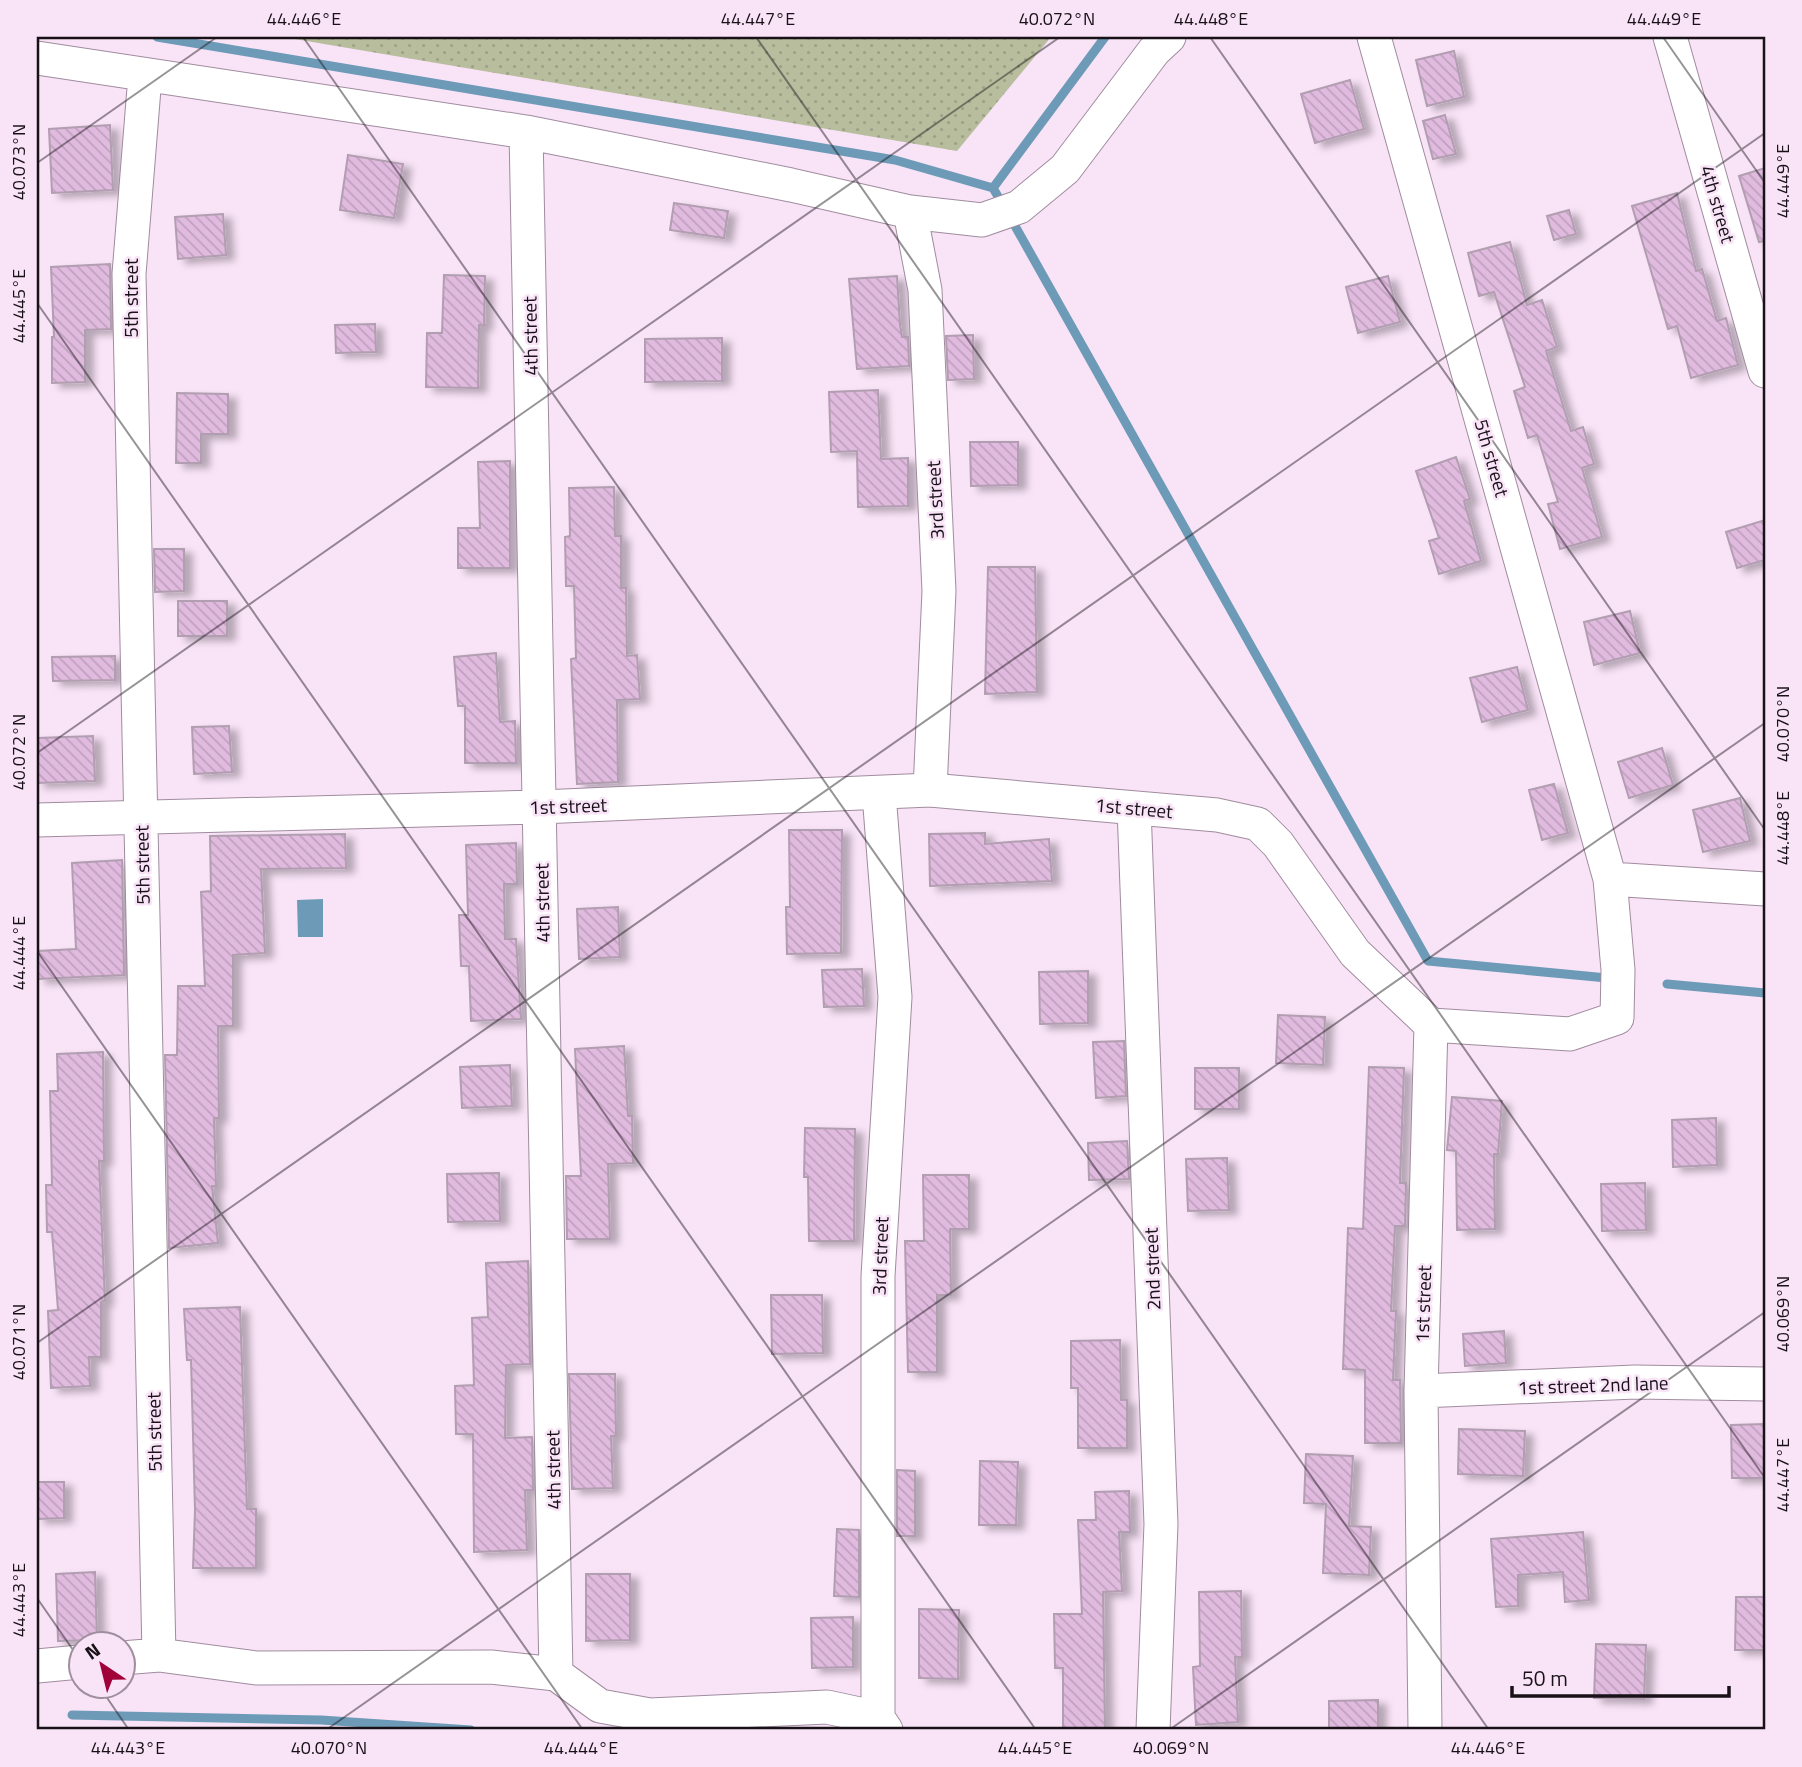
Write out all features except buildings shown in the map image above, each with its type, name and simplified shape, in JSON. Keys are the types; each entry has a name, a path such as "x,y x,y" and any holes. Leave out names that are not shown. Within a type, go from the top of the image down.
{"street":[{"path":"37,58 526,132 792,185 910,212 982,220 1018,207 1065,169 1154,51 1169,37"},
{"name":"5th street","path":"1374,37 1610,878 1618,970 1617,1018 1570,1034 1432,1025"},
{"name":"4th street","path":"1670,37 1765,371"},
{"name":"5th street","path":"145,76 129,274 159,1655"},
{"name":"4th street","path":"526,132 556,1674"},
{"name":"3rd street","path":"910,212 925,290 939,592 930,790"},
{"name":"1st street","path":"37,820 541,807 930,790 1217,815 1258,824 1278,844 1355,953 1432,1025 1420,1391 1425,1730"},
{"name":"3rd street","path":"879,794 895,997 878,1276 882,1724"},
{"name":"2nd street","path":"1134,808 1161,1524 1153,1730"},
{"path":"1610,878 1765,889"},
{"name":"1st street 2nd lane","path":"1420,1391 1635,1382 1765,1384"},
{"path":"136,1657 159,1655 256,1668 491,1667 556,1674 600,1706 650,1716 827,1707 882,1724"},
{"path":"37,1666 66,1663"}],"green space":[{"path":"283,37 1051,37 957,151"}],"water":[{"path":"323,899 323,937 298,937 297,900"}],"waterway":[{"path":"157,37 895,160 993,188 1003,205"},
{"path":"993,188 1105,37"},
{"path":"1010,217 1428,961 1607,978"},
{"path":"1667,984 1765,993"},
{"path":"72,1715 321,1720 471,1730"}]}
